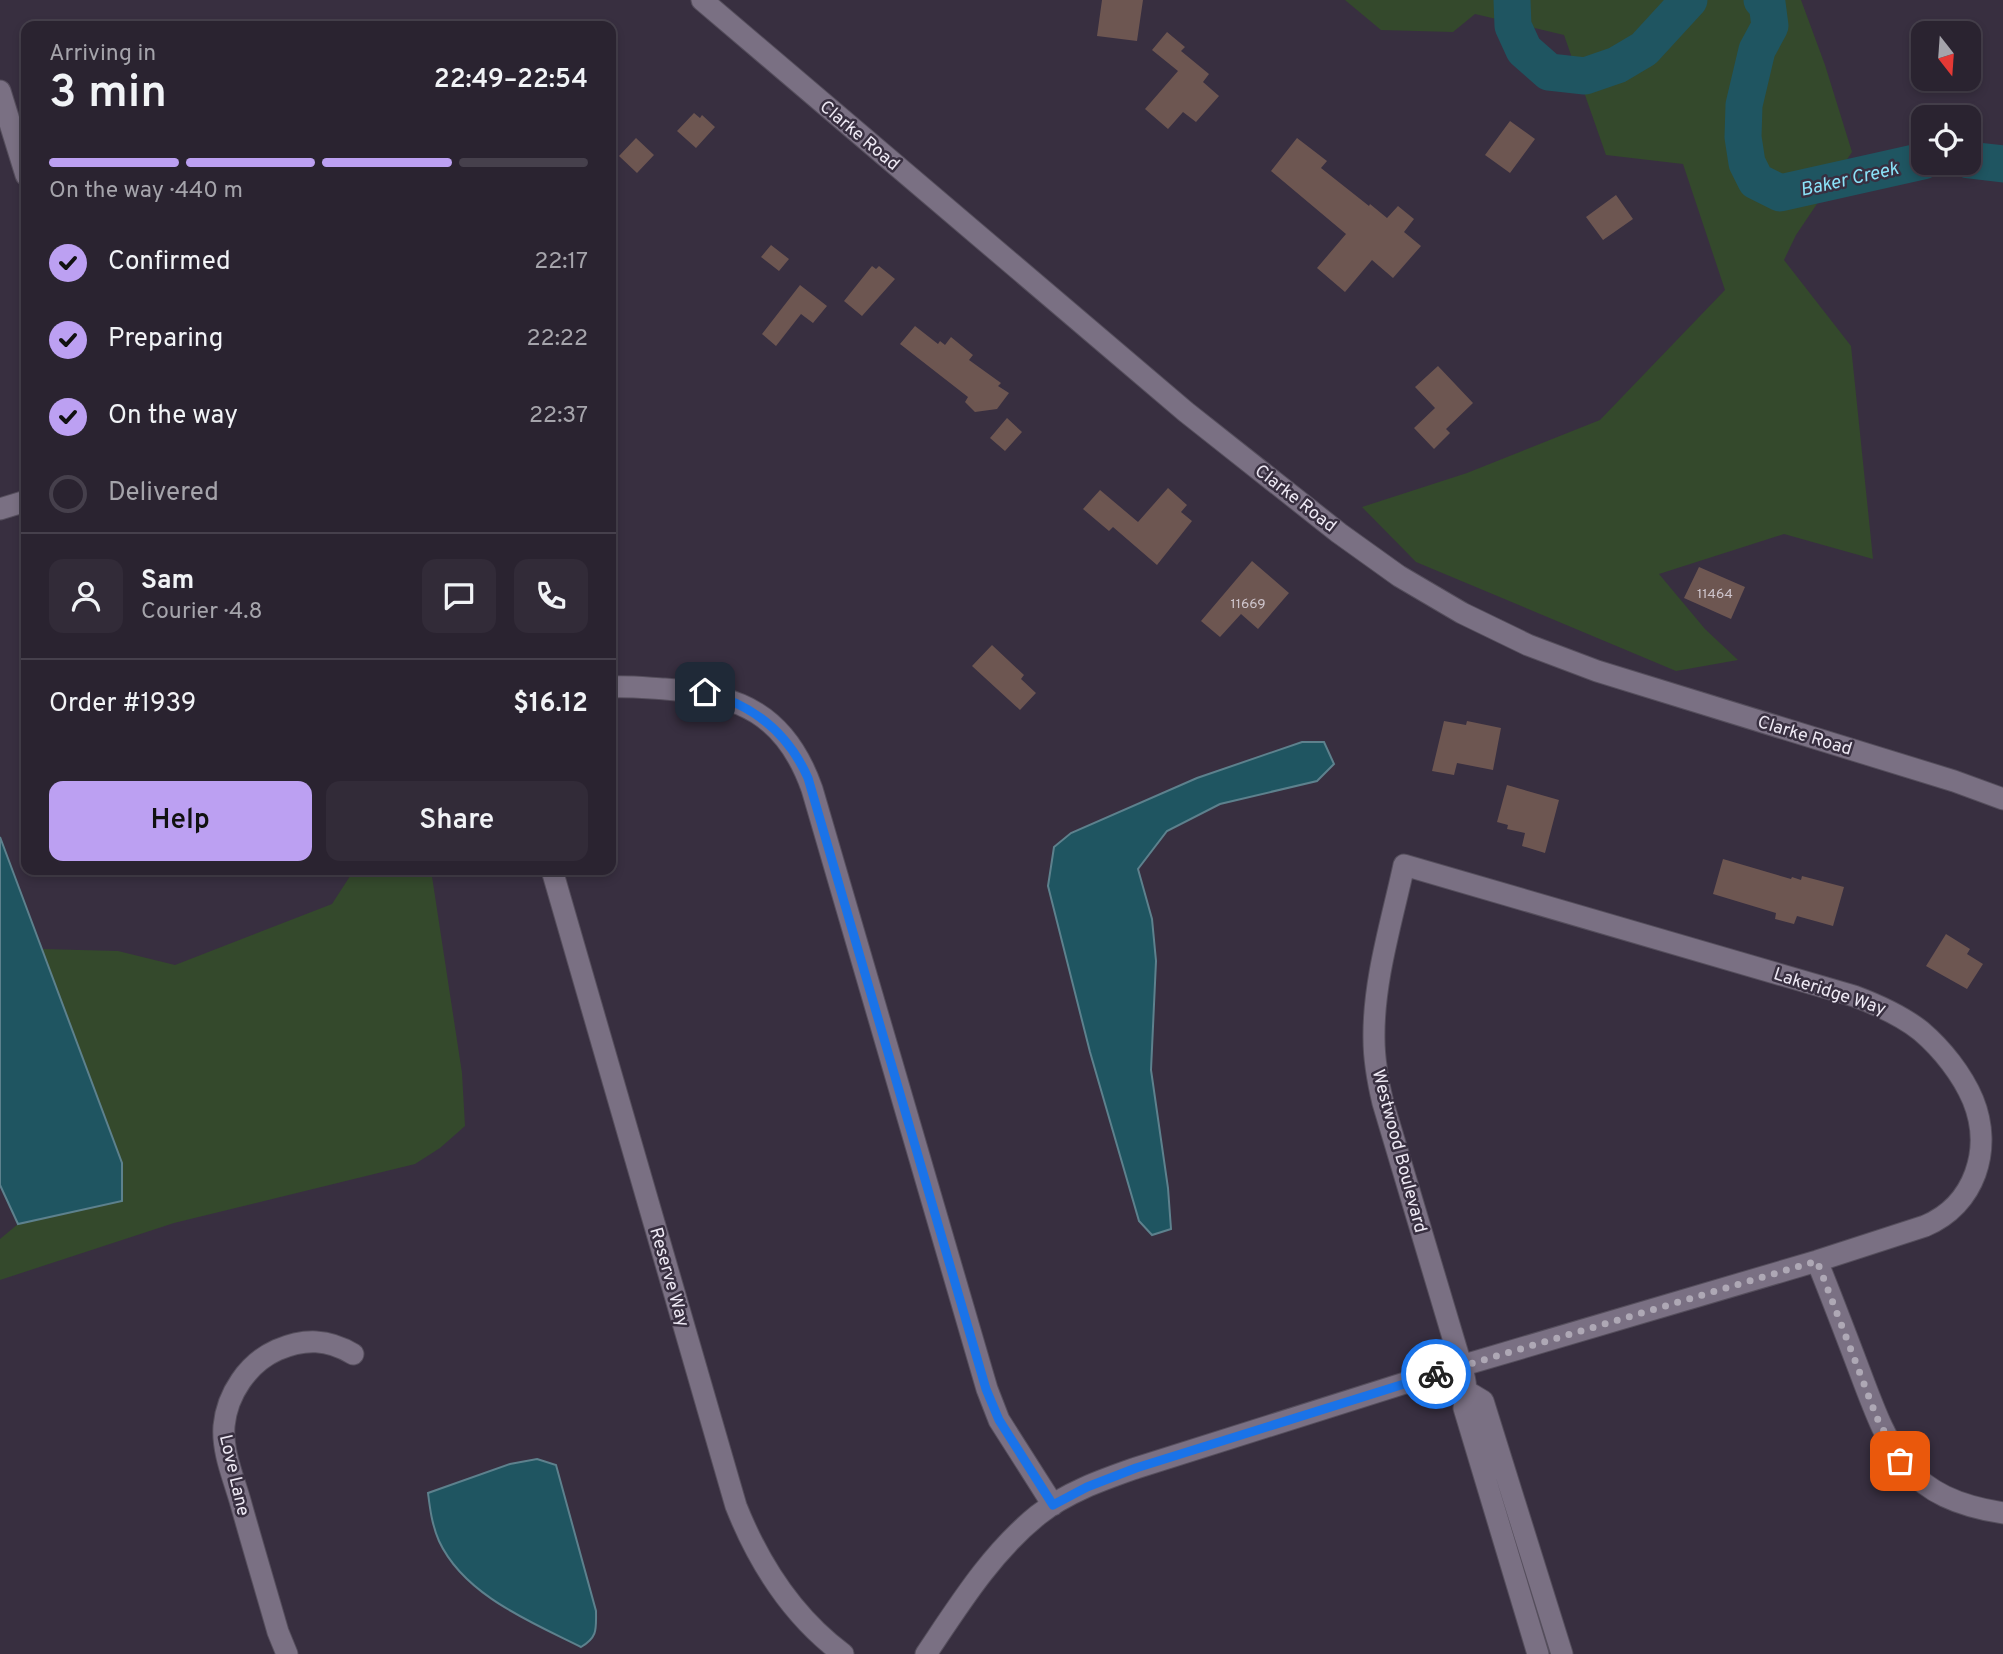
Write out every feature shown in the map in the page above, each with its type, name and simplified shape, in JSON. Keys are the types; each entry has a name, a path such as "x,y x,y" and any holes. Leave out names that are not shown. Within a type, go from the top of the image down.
{"street":[{"name":"Clarke Road","path":"702,0 1186,412 1339,533 1399,576 1462,613 1528,645 1597,671 1954,781 2003,799"},
{"path":"0,91 21,159"},
{"path":"0,509 21,503"},
{"path":"616,687 705,692 734,702 772,725 802,763 812,789 992,1405 1053,1505"},
{"name":"Lakeridge Way","path":"926,1654 988,1567 1026,1526 1053,1505 1087,1487 1136,1468 1461,1366 1817,1261 1939,1220 1959,1204 1974,1180 1979,1166 1981,1141 1973,1100 1955,1069 1922,1032 1892,1012 1854,996 1404,865"},
{"name":"Westwood Boulevard","path":"1404,865 1377,996 1374,1031 1376,1063 1383,1103 1468,1392 1464,1408 1538,1654"},
{"name":"Reserve Way","path":"553,875 736,1506 755,1549 782,1593 819,1634 842,1654"},
{"path":"1817,1261 1877,1418 1900,1461 1921,1482 1948,1499 1966,1506 2003,1513"},
{"name":"Love Lane","path":"287,1654 278,1633 229,1462 224,1426 229,1402 251,1368 279,1349 293,1344 319,1341 340,1346 353,1354"},
{"name":"Westwood Boulevard","path":"1468,1392 1483,1401 1562,1654"}],"green space":[{"path":"1345,0 1801,0 1852,152 1796,235 1784,260 1851,346 1873,559 1784,534 1659,574 1705,629 1738,660 1676,671 1416,562 1362,507 1467,473 1600,420 1725,290 1683,164 1606,155 1564,35 1475,14 1453,32 1381,30"},
{"path":"351,875 432,875 462,1073 465,1126 440,1148 415,1164 174,1223 0,1280 0,1239 18,1224 122,1200 122,1163 42,949 118,951 175,965 332,904"}],"water":[{"path":"1302,742 1324,742 1334,764 1317,781 1220,804 1167,831 1138,869 1152,919 1156,961 1151,1070 1168,1188 1171,1229 1152,1235 1139,1221 1090,1052 1048,886 1054,847 1071,833 1197,778"},
{"path":"0,837 122,1163 122,1201 18,1224 0,1185"},
{"path":"537,1459 556,1465 596,1611 595,1632 591,1640 581,1647 521,1617 482,1592 450,1560 433,1523 428,1493 510,1464"}],"building":[{"path":"1102,0 1143,0 1137,41 1097,36"},
{"path":"1167,32 1185,47 1181,51 1209,74 1203,82 1219,96 1196,122 1183,112 1168,129 1145,109 1178,71 1152,50"},
{"path":"694,113 700,118 702,115 715,127 696,148 677,131"},
{"path":"1510,121 1535,139 1510,173 1485,155"},
{"path":"636,138 654,155 637,173 619,156"},
{"path":"1297,138 1327,161 1321,168 1369,206 1370,204 1387,218 1398,206 1414,219 1404,232 1421,246 1393,278 1372,260 1345,292 1317,268 1346,234 1271,171"},
{"path":"1616,195 1633,219 1603,240 1586,217"},
{"path":"771,245 789,259 779,271 761,257"},
{"path":"872,266 876,269 879,266 895,279 862,316 844,301"},
{"path":"800,285 827,306 813,323 801,314 776,346 762,334"},
{"path":"915,326 938,344 940,341 945,345 951,337 973,355 969,360 1001,383 998,386 1009,393 997,409 975,412 965,402 968,397 900,344"},
{"path":"1438,366 1473,403 1446,429 1450,433 1434,449 1414,428 1435,408 1415,387"},
{"path":"1007,418 1022,432 1005,451 990,438"},
{"path":"1168,488 1187,505 1181,512 1192,521 1157,565 1113,527 1109,531 1083,509 1100,490 1138,522"},
{"path":"1252,561 1289,593 1258,629 1241,614 1220,637 1201,621"},
{"path":"1699,567 1745,587 1731,619 1684,598"},
{"path":"992,645 1024,675 1021,679 1036,693 1020,710 972,666"},
{"path":"1444,721 1466,725 1467,721 1501,728 1493,770 1457,763 1454,775 1432,771"},
{"path":"1507,785 1559,800 1545,853 1522,846 1525,833 1507,829 1508,825 1497,822"},
{"path":"1723,859 1791,879 1801,880 1802,876 1844,887 1833,926 1797,916 1794,924 1775,919 1776,913 1713,894"},
{"path":"1946,934 1970,949 1967,954 1983,964 1967,989 1926,966"}],"waterway":[{"name":"Baker Creek","path":"1512,0 1513,26 1524,50 1549,72 1585,76 1617,65 1644,49 1689,0"},
{"name":"Baker Creek","path":"1762,0 1767,3 1770,26 1757,50 1744,105 1743,137 1747,163 1756,181 1780,193 1911,164"},
{"name":"Baker Creek","path":"1981,161 2003,164"}],"way so far":[{"path":"1436,1374 1817,1261 1877,1418 1900,1461"}],"route":[{"path":"705,692 748,708 772,725 802,763 812,789 986,1389 999,1420 1053,1505 1069,1495 1136,1468 1436,1374"}]}
